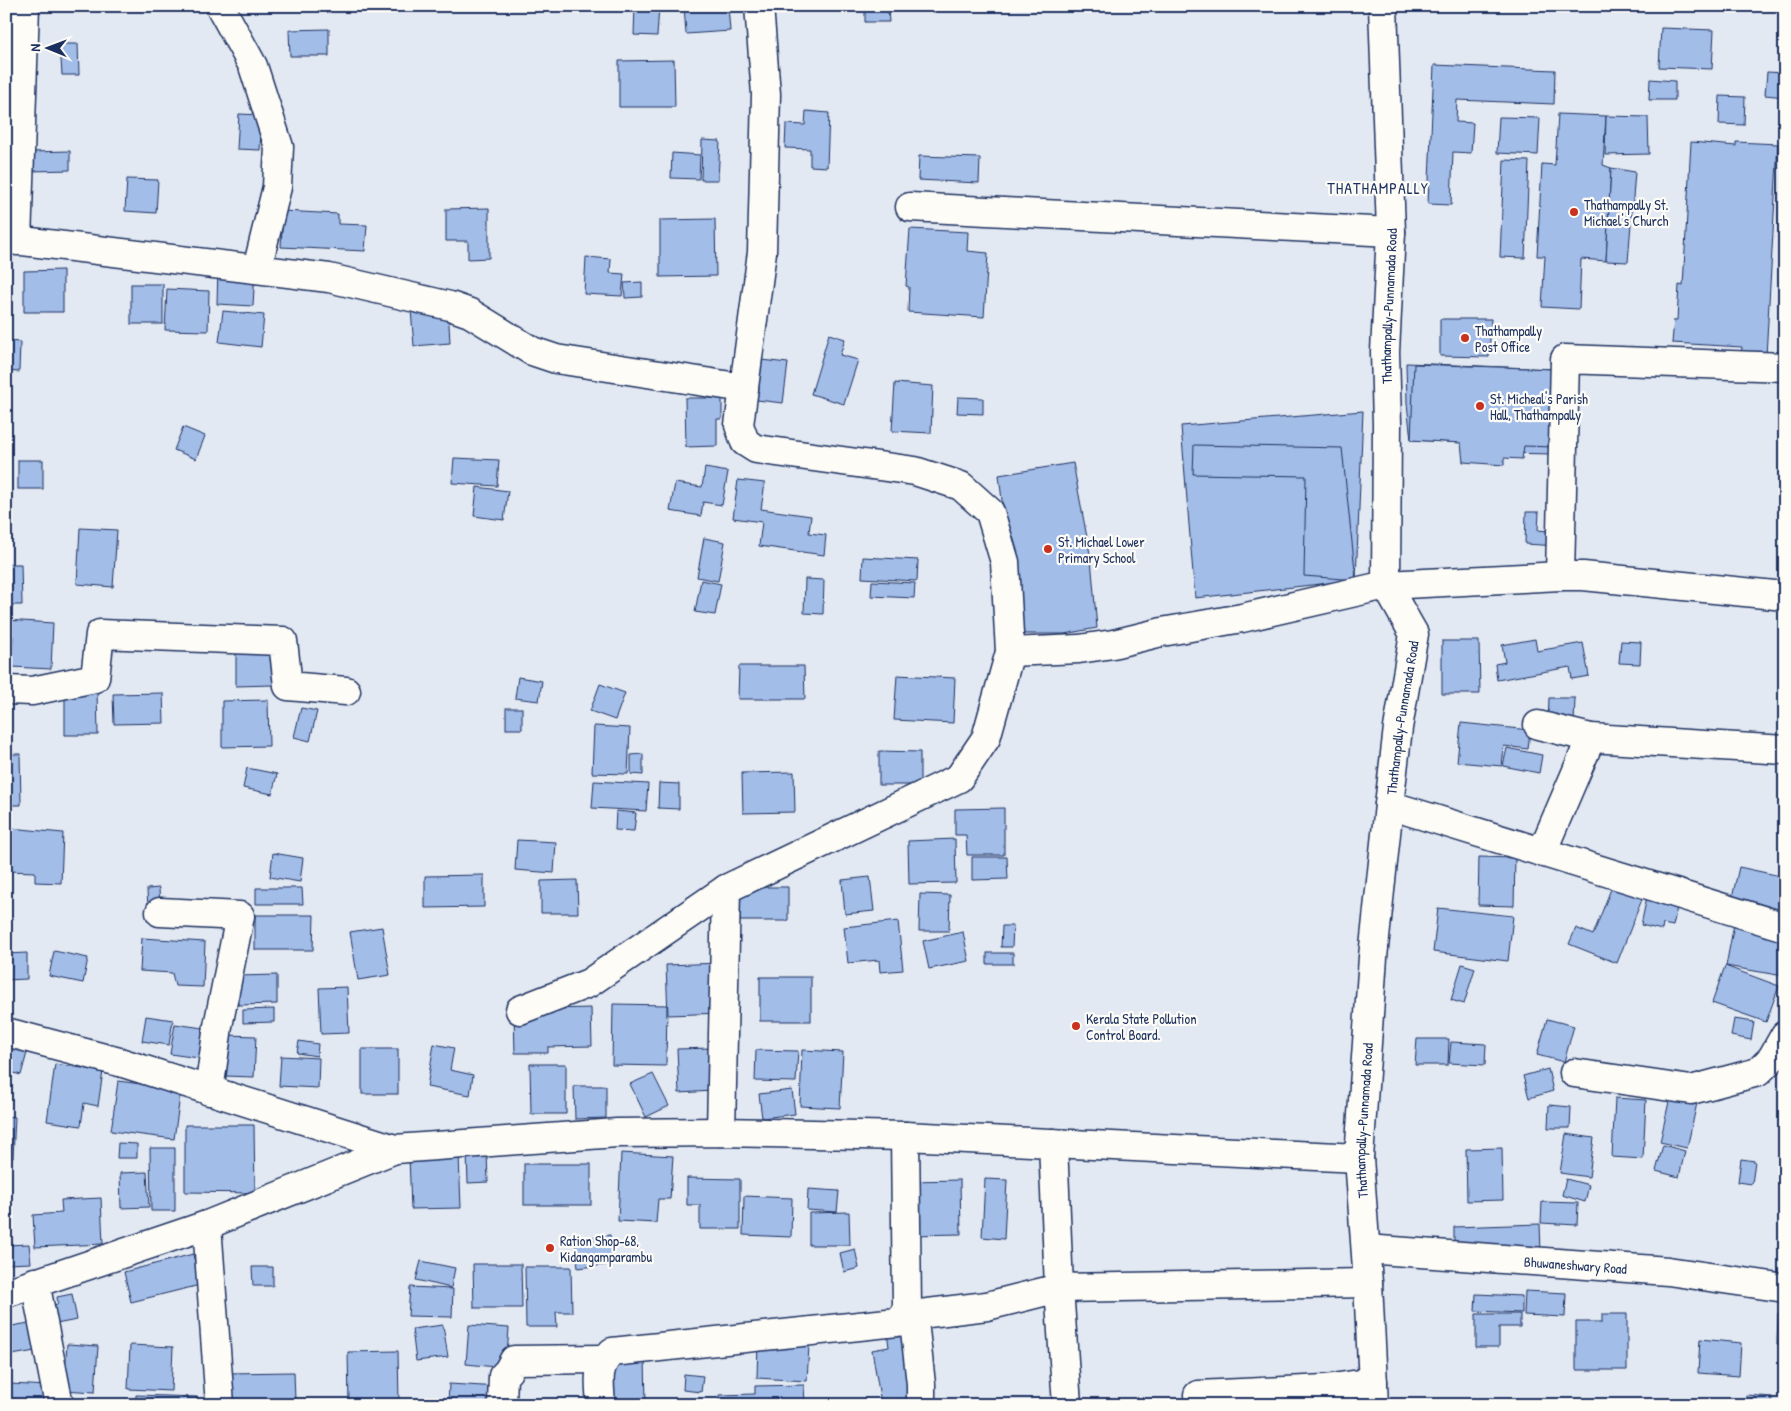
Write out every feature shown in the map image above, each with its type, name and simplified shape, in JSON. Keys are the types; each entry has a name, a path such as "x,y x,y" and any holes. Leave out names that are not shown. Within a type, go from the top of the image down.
{"street":[{"path":"25,6 12,240 329,278 450,306 470,313 532,351 556,359 744,388"},
{"path":"220,6 253,66 279,147 277,187 257,269"},
{"path":"520,1010 589,984 726,889 959,778 986,738 1010,652 1005,562 990,512 961,486 915,471 756,449 745,442 739,425 762,252 766,94 759,6"},
{"name":"Thathampally-Punnamada Road","path":"1373,1393 1366,1249 1359,1158 1373,958 1389,805 1398,728 1414,634 1386,585 1386,352 1391,232 1383,6"},
{"path":"910,207 1391,232"},
{"path":"1560,576 1565,359 1785,367"},
{"path":"1010,652 1079,649 1113,644 1162,632 1242,618 1386,585 1583,576 1785,596"},
{"path":"6,690 32,691 95,678 100,634 283,641 288,686 346,691"},
{"path":"1538,725 1591,738 1785,750"},
{"path":"1542,852 1591,738"},
{"path":"1389,805 1785,927"},
{"path":"721,1132 726,889"},
{"path":"160,912 240,916 218,1026 209,1091"},
{"path":"6,1032 124,1063 395,1149"},
{"path":"1574,1073 1691,1090 1758,1072 1772,1058 1785,1035"},
{"path":"6,1293 207,1225 395,1149 617,1132 721,1132 904,1136 1359,1158"},
{"path":"904,1136 906,1308 904,1316"},
{"path":"1053,1144 1059,1288 1067,1405"},
{"path":"207,1225 220,1405"},
{"name":"Bhuwaneshwary Road","path":"1366,1249 1668,1271 1785,1288"},
{"path":"35,1282 59,1405"},
{"path":"601,1405 600,1373 604,1360 612,1352 897,1322 904,1316 988,1306 1059,1288 1368,1283"},
{"path":"904,1316 915,1330 922,1405"},
{"path":"502,1405 503,1376 514,1360 604,1360"},
{"path":"1198,1396 1326,1389 1373,1393"}],"building":[{"path":"635,6 659,6 657,36 634,35"},
{"path":"684,6 728,6 730,31 686,34"},
{"path":"865,10 888,10 889,22 865,22"},
{"path":"1661,28 1714,30 1712,69 1659,67"},
{"path":"329,29 329,56 290,56 289,30"},
{"path":"60,44 78,44 79,75 62,75"},
{"path":"674,60 675,107 619,107 619,61"},
{"path":"1434,65 1555,70 1554,104 1457,100 1456,122 1473,123 1471,153 1453,152 1451,205 1428,204"},
{"path":"1767,72 1785,73 1785,97 1765,95"},
{"path":"1650,79 1675,81 1675,100 1649,100"},
{"path":"1720,96 1745,97 1744,125 1719,124"},
{"path":"806,111 829,113 827,167 810,166 810,149 785,148 786,124 805,125"},
{"path":"239,114 262,115 260,150 237,149"},
{"name":"Thathampally St. Michael's Church","path":"1558,114 1606,116 1603,165 1611,168 1606,261 1581,259 1579,309 1542,307 1545,256 1537,256 1542,164 1555,165"},
{"path":"1606,116 1648,117 1649,154 1605,155"},
{"path":"1499,117 1540,118 1538,155 1497,153"},
{"path":"702,140 720,141 718,180 701,180"},
{"path":"1691,142 1736,146 1736,142 1778,144 1766,356 1741,355 1742,347 1672,343 1674,320 1677,320 1679,285 1683,286"},
{"path":"70,151 70,170 31,171 31,152"},
{"path":"672,153 700,155 699,179 671,178"},
{"path":"919,156 980,158 979,183 918,180"},
{"path":"1504,160 1529,161 1525,258 1500,257"},
{"path":"1611,168 1635,172 1628,262 1606,261"},
{"path":"127,179 158,180 156,213 125,211"},
{"path":"489,208 489,258 468,259 468,241 446,241 446,209"},
{"path":"283,211 338,214 338,224 367,225 365,251 281,247"},
{"path":"715,219 716,276 660,277 660,220"},
{"path":"910,229 968,232 967,251 988,253 984,317 908,312 909,287 906,286"},
{"path":"586,257 611,259 610,273 624,274 622,296 584,294"},
{"path":"218,267 255,269 253,306 217,304"},
{"path":"63,270 63,312 24,312 24,271"},
{"path":"642,282 642,297 625,298 624,283"},
{"path":"131,284 163,284 163,324 131,324"},
{"path":"167,289 209,291 208,331 165,330"},
{"path":"448,307 450,343 414,346 411,310"},
{"path":"223,311 264,315 261,347 219,342"},
{"name":"Thathampally Post Office","path":"1440,319 1491,319 1489,357 1440,356"},
{"path":"829,334 845,339 840,355 858,360 844,404 811,394"},
{"path":"6,341 20,342 19,372 6,371"},
{"path":"761,360 788,363 783,403 757,400"},
{"name":"St. Micheal's Parish Hall, Thathampally","path":"1406,363 1554,369 1553,454 1502,453 1501,445 1411,440 1407,403"},
{"name":"St. Micheal's Parish Hall, Thathampally","path":"1414,364 1554,369 1553,447 1524,446 1522,459 1504,458 1504,465 1463,462 1461,443 1411,440"},
{"path":"895,383 933,386 931,433 892,431"},
{"path":"958,397 983,398 983,414 957,413"},
{"path":"685,398 722,398 722,419 717,419 717,446 686,447"},
{"path":"1363,411 1356,580 1195,598 1181,426"},
{"path":"183,427 205,436 196,459 174,450"},
{"path":"1194,445 1342,448 1356,580 1304,576 1306,476 1193,474"},
{"path":"454,458 499,460 497,486 452,483"},
{"path":"18,460 43,460 43,489 18,489"},
{"name":"St. Michael Lower Primary School","path":"1073,463 1091,559 1097,628 1064,634 1018,634 999,475"},
{"path":"705,468 728,472 722,505 703,502 701,516 670,511 675,483 702,487"},
{"path":"738,480 765,483 761,509 811,516 809,533 826,535 824,555 759,546 762,522 733,518"},
{"path":"477,487 508,491 504,520 474,516"},
{"path":"1526,512 1539,512 1538,530 1559,532 1558,546 1525,544"},
{"path":"80,528 117,530 113,587 77,584"},
{"path":"704,538 725,542 718,581 697,577"},
{"path":"863,557 918,560 917,581 862,578"},
{"path":"6,564 21,564 22,605 6,605"},
{"path":"805,579 824,580 823,614 804,613"},
{"path":"701,580 721,584 715,615 695,612"},
{"path":"872,581 915,583 914,598 871,596"},
{"path":"6,620 53,623 51,669 12,667 13,636 6,636"},
{"path":"1535,639 1537,651 1583,643 1589,676 1572,679 1570,667 1497,680 1495,664 1505,662 1502,645"},
{"path":"1442,641 1479,641 1480,694 1442,694"},
{"path":"1621,641 1641,642 1640,664 1619,663"},
{"path":"272,644 273,685 236,686 236,645"},
{"path":"739,666 804,666 805,699 738,699"},
{"path":"897,675 955,678 953,723 894,720"},
{"path":"518,677 542,681 539,701 515,698"},
{"path":"600,684 625,693 615,720 590,711"},
{"path":"97,690 98,735 65,735 65,691"},
{"path":"163,693 164,723 114,724 113,694"},
{"path":"1549,698 1575,698 1574,724 1548,723"},
{"path":"268,700 269,746 222,747 222,701"},
{"path":"301,708 317,711 310,741 294,737"},
{"path":"506,708 522,708 522,729 506,729"},
{"path":"1461,723 1530,730 1528,749 1504,746 1502,766 1457,762"},
{"path":"594,726 630,728 628,774 592,773"},
{"path":"1507,748 1542,755 1539,773 1503,766"},
{"path":"879,751 920,752 920,785 879,785"},
{"path":"6,754 20,754 21,805 6,805"},
{"path":"643,754 643,775 631,774 631,755"},
{"path":"247,768 277,774 272,794 243,788"},
{"path":"794,772 795,812 743,813 742,773"},
{"path":"594,781 648,784 646,811 592,808"},
{"path":"659,783 679,784 679,809 658,808"},
{"path":"1004,808 1004,855 967,855 966,835 955,835 955,809"},
{"path":"616,811 636,813 634,831 615,830"},
{"path":"10,828 63,833 61,883 35,882 35,872 8,871"},
{"path":"955,839 956,883 909,884 908,841"},
{"path":"517,840 556,842 554,873 515,870"},
{"path":"273,853 303,858 300,882 270,877"},
{"path":"972,857 1007,857 1008,879 972,880"},
{"path":"1479,857 1515,858 1514,906 1478,905"},
{"path":"1739,867 1785,877 1785,919 1730,907"},
{"path":"484,875 484,907 425,908 425,876"},
{"path":"1616,876 1646,889 1617,963 1569,944 1576,928 1593,935"},
{"path":"870,877 874,911 845,914 842,880"},
{"path":"577,880 578,913 541,913 541,881"},
{"path":"741,887 788,887 788,921 740,921"},
{"path":"159,888 160,911 148,911 147,889"},
{"path":"256,888 302,888 303,904 256,904"},
{"path":"1648,892 1679,898 1673,926 1663,924 1662,930 1641,925"},
{"path":"920,894 950,895 949,931 919,931"},
{"path":"1438,908 1513,916 1508,961 1433,952"},
{"path":"255,915 314,915 313,950 255,950"},
{"path":"898,921 903,970 880,972 879,960 848,963 844,927"},
{"path":"1734,924 1785,933 1783,976 1726,966"},
{"path":"1002,926 1013,926 1012,947 1001,947"},
{"path":"382,927 390,975 358,980 350,932"},
{"path":"963,932 969,961 929,969 923,941"},
{"path":"142,938 205,942 203,987 175,986 172,973 140,971"},
{"path":"54,951 88,958 83,983 49,976"},
{"path":"27,953 27,979 6,980 6,954"},
{"path":"987,953 1013,953 1013,964 987,964"},
{"path":"721,963 723,1013 668,1015 666,965"},
{"path":"1462,964 1475,968 1464,1004 1451,1000"},
{"path":"1725,966 1779,986 1766,1022 1712,1003"},
{"path":"277,975 277,1004 239,1005 239,976"},
{"path":"760,977 811,977 811,1021 760,1021"},
{"path":"347,987 349,1033 321,1034 319,988"},
{"path":"613,1004 667,1005 666,1066 612,1065"},
{"path":"591,1008 592,1046 548,1047 548,1053 515,1053 514,1015 549,1015 549,1009"},
{"path":"274,1009 274,1022 243,1023 243,1010"},
{"path":"146,1016 173,1020 169,1045 142,1041"},
{"path":"1547,1019 1574,1026 1564,1062 1537,1055"},
{"path":"1734,1019 1754,1022 1751,1040 1731,1036"},
{"path":"175,1024 210,1029 206,1059 170,1054"},
{"path":"226,1035 256,1036 254,1077 225,1076"},
{"path":"1417,1039 1449,1039 1448,1065 1415,1065"},
{"path":"299,1041 318,1044 317,1056 297,1053"},
{"path":"6,1042 28,1049 21,1075 6,1071"},
{"path":"1451,1042 1486,1044 1485,1065 1449,1063"},
{"path":"434,1044 454,1048 450,1070 473,1075 470,1095 427,1087"},
{"path":"711,1048 712,1091 679,1093 677,1049"},
{"path":"362,1049 398,1049 398,1094 362,1094"},
{"path":"756,1050 798,1051 796,1082 755,1081"},
{"path":"802,1050 843,1052 840,1108 800,1106"},
{"path":"281,1056 319,1058 318,1088 279,1086"},
{"path":"55,1064 103,1071 98,1106 84,1103 81,1126 47,1121"},
{"path":"530,1064 566,1064 566,1114 531,1114"},
{"path":"1548,1069 1553,1091 1529,1098 1523,1076"},
{"path":"653,1074 669,1106 646,1117 630,1084"},
{"path":"118,1081 181,1089 174,1139 111,1131"},
{"path":"574,1086 606,1086 606,1118 575,1119"},
{"path":"792,1090 795,1114 762,1118 759,1094"},
{"path":"1670,1097 1697,1103 1687,1148 1660,1142"},
{"path":"1615,1098 1646,1100 1643,1159 1612,1157"},
{"path":"1549,1105 1571,1107 1570,1128 1548,1128"},
{"path":"6,1116 15,1117 13,1158 6,1157"},
{"path":"185,1125 254,1125 255,1193 185,1192"},
{"path":"1566,1134 1594,1138 1589,1177 1560,1173"},
{"path":"118,1143 137,1144 137,1158 117,1158"},
{"path":"1663,1145 1685,1151 1679,1177 1656,1171"},
{"path":"150,1148 175,1148 175,1211 151,1211"},
{"path":"1502,1148 1503,1200 1467,1201 1466,1149"},
{"path":"621,1153 673,1156 670,1199 658,1199 656,1223 618,1221"},
{"path":"467,1154 487,1154 488,1182 468,1183"},
{"path":"459,1155 461,1208 411,1209 409,1156"},
{"path":"1741,1159 1755,1161 1752,1184 1738,1182"},
{"path":"524,1164 591,1164 591,1205 524,1205"},
{"path":"147,1172 149,1207 121,1208 120,1173"},
{"path":"687,1178 740,1179 740,1229 700,1229 700,1205 687,1205"},
{"path":"985,1179 1007,1180 1004,1239 982,1237"},
{"path":"1566,1179 1589,1185 1585,1202 1562,1195"},
{"path":"960,1180 961,1234 911,1235 910,1181"},
{"path":"808,1189 839,1191 837,1212 807,1210"},
{"path":"744,1196 792,1198 791,1237 743,1235"},
{"path":"101,1198 103,1244 35,1247 33,1215 62,1213 61,1200"},
{"path":"1542,1202 1578,1203 1577,1225 1541,1223"},
{"path":"849,1212 850,1245 809,1245 809,1213"},
{"path":"1540,1224 1541,1252 1454,1254 1454,1227"},
{"path":"610,1235 613,1264 578,1268 575,1239"},
{"path":"29,1244 31,1263 7,1264 6,1245"},
{"path":"855,1249 859,1268 844,1272 840,1253"},
{"path":"193,1254 200,1285 131,1302 124,1272"},
{"path":"421,1261 455,1268 451,1288 416,1280"},
{"path":"473,1264 521,1264 522,1308 474,1308"},
{"path":"252,1267 273,1267 273,1286 253,1286"},
{"path":"525,1267 571,1267 572,1312 556,1312 557,1327 526,1327"},
{"path":"410,1287 453,1289 452,1317 408,1316"},
{"path":"1525,1291 1566,1293 1565,1317 1524,1315"},
{"path":"72,1294 77,1320 56,1324 52,1305 58,1304 57,1297"},
{"path":"1476,1294 1522,1296 1522,1313 1475,1311"},
{"path":"1778,1313 1785,1313 1785,1344 1777,1344"},
{"path":"1476,1314 1520,1314 1520,1327 1499,1327 1499,1347 1476,1347"},
{"path":"1602,1314 1627,1314 1627,1370 1576,1370 1576,1322 1602,1322"},
{"path":"29,1323 35,1351 6,1356 6,1327"},
{"path":"443,1325 448,1357 416,1361 412,1329"},
{"path":"469,1325 509,1328 506,1368 466,1364"},
{"path":"905,1328 916,1398 881,1403 872,1350 889,1347 887,1331"},
{"path":"1700,1339 1741,1343 1739,1376 1698,1373"},
{"path":"758,1341 809,1345 807,1381 757,1378"},
{"path":"67,1344 98,1346 95,1392 64,1390"},
{"path":"130,1345 173,1347 171,1391 128,1389"},
{"path":"398,1351 399,1403 349,1404 348,1352"},
{"path":"613,1357 645,1357 646,1405 613,1405"},
{"path":"294,1372 295,1401 228,1401 229,1373"},
{"path":"684,1374 703,1376 701,1392 683,1390"},
{"path":"10,1384 49,1386 49,1405 9,1405"},
{"path":"449,1384 500,1387 499,1405 448,1405"},
{"path":"804,1385 805,1405 719,1405 719,1395 755,1394 755,1386"},
{"path":"136,1395 197,1397 197,1405 136,1405"},
{"path":"1746,1395 1772,1397 1772,1405 1745,1405"}],"place":[{"name":"Thathampally St. Michael's Church","path":"1574,212"},
{"name":"Thathampally Post Office","path":"1465,338"},
{"name":"St. Micheal's Parish Hall, Thathampally","path":"1480,406"},
{"name":"St. Michael Lower Primary School","path":"1048,549"},
{"name":"Kerala State Pollution Control Board.","path":"1076,1026"},
{"name":"Ration Shop-68, Kidangamparambu","path":"550,1248"}],"district":[{"name":"THATHAMPALLY","path":"1378,188"}]}
